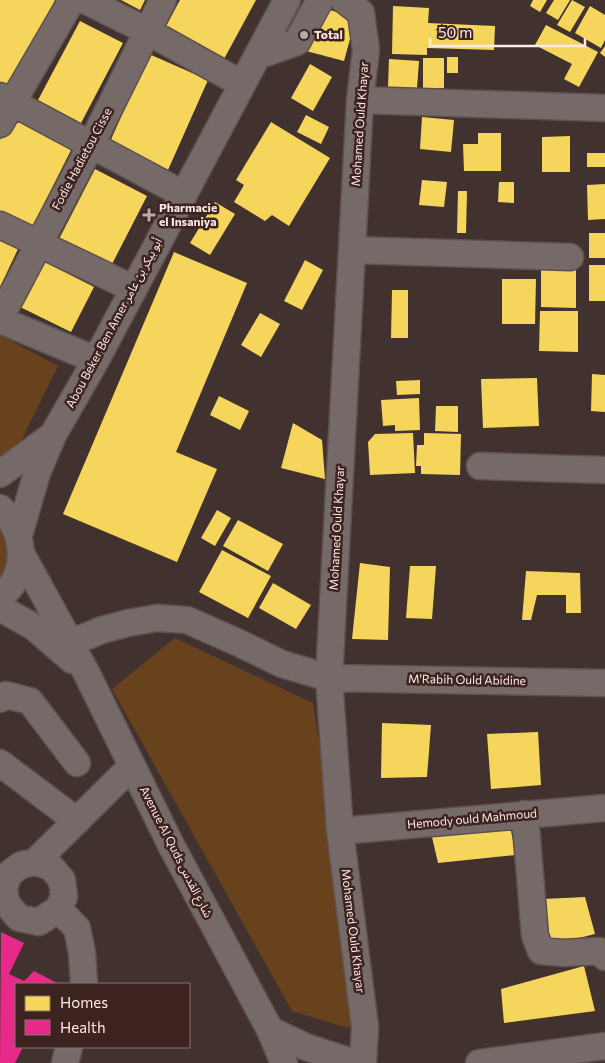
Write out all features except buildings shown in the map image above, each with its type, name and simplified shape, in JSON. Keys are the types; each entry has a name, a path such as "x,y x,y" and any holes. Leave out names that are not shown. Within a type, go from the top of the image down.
{"street":[{"path":"72,0 4,108 91,145 183,194"},
{"path":"85,0 147,31 242,84"},
{"name":"Fodie Hadietou Cisse","path":"0,319 91,145 163,0"},
{"name":"Abou Beker Ben Amer أبو بيكر بن عامر","path":"0,597 13,582 19,568 20,544 35,480 53,435 96,360 287,0"},
{"path":"257,56 297,42 320,0"},
{"name":"Mohamed Ould Khayar","path":"344,0 361,13 366,50 360,100 329,678 340,830 365,1027 354,1062"},
{"path":"360,100 605,108"},
{"path":"0,225 134,288"},
{"path":"352,250 570,257"},
{"path":"0,319 96,360"},
{"name":"Abou Beker Ben Amer أبو بيكر بن عامر","path":"0,474 53,435"},
{"path":"480,466 605,470"},
{"name":"Avenue Al Quds شارع القدس","path":"0,508 12,521 20,544 70,644 86,672 171,845 270,1030 284,1063"},
{"name":"Avenue Al Quds شارع القدس","path":"0,608 34,627 86,672"},
{"name":"M'Rabih Ould Abidine","path":"70,644 102,630 128,622 157,618 187,620 282,664 329,678 605,683"},
{"path":"0,700 6,695 30,702 77,763"},
{"path":"0,763 77,821"},
{"path":"17,866 51,867 62,880 64,898 58,910 39,922 19,918 3,904 4,888 9,874 17,866 77,821 132,766"},
{"name":"Hemody ould Mahmoud","path":"340,830 605,808"},
{"path":"526,814 535,936 541,951 562,953 599,951 605,957"},
{"path":"58,910 77,928 82,953 84,983"},
{"path":"270,1030 306,1047 354,1062"},
{"path":"478,1063 605,1046"},
{"path":"65,1063 69,1048"}],"shaded area":[{"path":"0,335 58,366 17,449 0,460"},
{"path":"0,526 6,539 8,552 6,566 0,578"},
{"path":"175,638 313,703 360,1013 348,1028 292,1011 112,689"}],"place":[{"name":"Total","path":"304,35"},
{"name":"Pharmacie el Insaniya","path":"149,215"}]}
